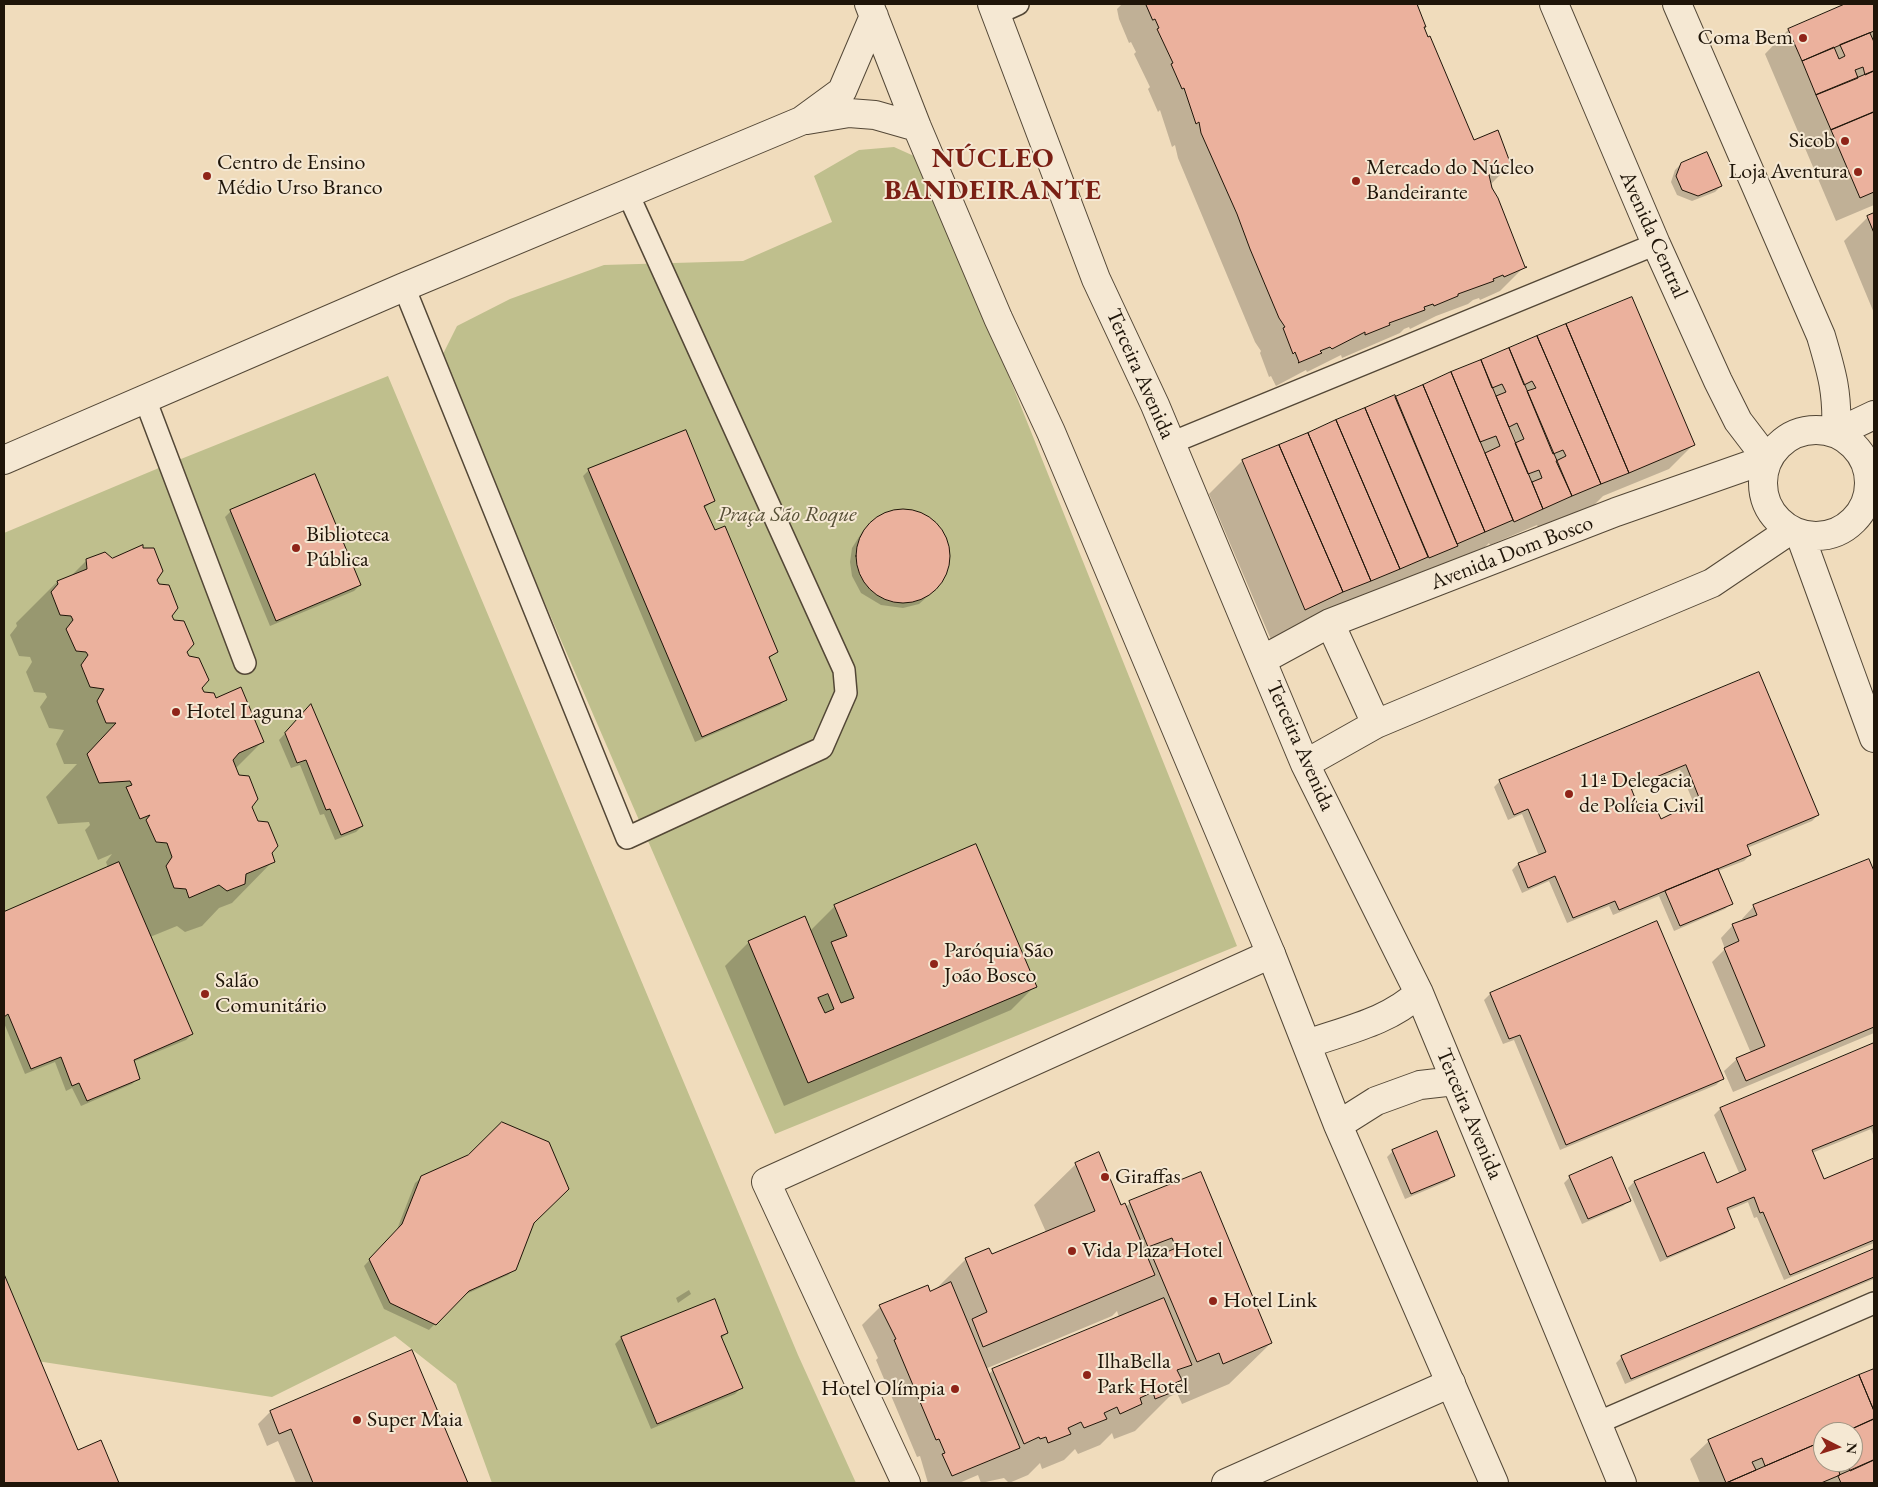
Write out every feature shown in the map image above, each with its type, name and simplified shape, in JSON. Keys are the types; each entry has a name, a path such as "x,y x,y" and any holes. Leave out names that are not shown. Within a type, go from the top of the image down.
{"street":[{"name":"Avenida Central","path":"1554,4 1656,244 1718,381 1738,421 1767,459"},
{"path":"1677,4 1821,336 1833,375 1838,401 1836,433"},
{"name":"Terceira Avenida","path":"1002,7 1096,279 1171,443 1305,764 1418,992 1622,1483"},
{"path":"4,460 404,286 801,121 842,91 872,10"},
{"path":"872,10 917,126 998,318 1051,432 1271,954 1338,1125 1494,1483"},
{"path":"801,121 849,113 875,115 917,126"},
{"path":"1836,433 1874,415"},
{"path":"1810,429 1836,433 1858,448 1866,465 1870,482 1869,508 1846,528 1824,537 1795,533 1773,518 1764,499 1767,459 1784,438 1810,429"},
{"name":"Avenida Dom Bosco","path":"1262,660 1330,623 1616,512 1767,459"},
{"path":"1305,764 1376,724 1712,583 1795,533"},
{"path":"1795,533 1874,738"},
{"path":"1330,623 1376,724"},
{"path":"906,1483 766,1182 1271,954"},
{"path":"1307,1044 1389,1015 1406,1005 1418,992"},
{"path":"1338,1125 1376,1101 1420,1085 1455,1081"},
{"path":"1226,1483 1451,1383"}],"lane":[{"path":"404,286 627,838 822,748 846,693 844,670 628,194"},
{"path":"1171,443 1656,244"},
{"path":"144,399 245,663"},
{"path":"1597,1423 1874,1303"}],"green space":[{"name":"Praça São Roque","path":"894,147 914,156 927,172 1237,946 775,1134 450,384 442,356 457,326 510,299 604,265 743,261 832,222 814,176 859,150"},
{"path":"388,376 798,1355 856,1483 492,1483 456,1384 395,1336 272,1397 4,1356 4,533 166,465"}],"building":[{"name":"Mercado do Núcleo Bandeirante","path":"1146,4 1417,4 1428,37 1430,36 1474,140 1498,130 1511,165 1489,175 1492,188 1498,198 1525,267 1527,267 1504,277 1503,275 1493,279 1494,281 1458,294 1458,296 1434,306 1433,304 1424,307 1425,310 1389,323 1390,325 1365,335 1365,332 1332,349 1330,347 1320,351 1322,353 1298,363 1295,352 1293,354 1283,328 1285,327 1279,318 1237,214 1201,133 1199,122 1196,124 1184,88 1182,89 1171,64 1173,63 1157,29 1159,28"},
{"path":"1845,4 1874,4 1874,31 1802,61 1788,29"},
{"path":"1870,33 1874,42 1874,71 1865,75 1863,67 1855,70 1858,78 1816,95 1802,61 1834,47 1839,59 1845,56 1840,45"},
{"path":"1874,71 1874,112 1831,130 1816,95"},
{"path":"1874,112 1874,192 1860,198 1831,130"},
{"path":"1707,152 1722,186 1698,196 1682,190 1676,176 1681,163"},
{"path":"1874,213 1874,233 1867,216"},
{"path":"1632,297 1695,445 1629,473 1566,324"},
{"path":"1566,324 1629,473 1601,484 1537,336"},
{"path":"1537,336 1601,484 1572,496 1556,461 1566,456 1563,450 1553,454 1527,391 1536,388 1532,381 1524,385 1509,348"},
{"path":"1509,348 1572,496 1543,509 1532,482 1542,478 1539,470 1528,474 1515,443 1524,439 1517,423 1509,427 1496,396 1506,392 1502,384 1492,388 1481,360"},
{"path":"1481,360 1543,509 1514,522 1485,453 1500,446 1496,436 1480,442 1451,372"},
{"path":"1451,372 1513,520 1485,532 1423,385"},
{"path":"1423,385 1485,532 1457,544 1395,397"},
{"path":"1395,395 1458,546 1429,558 1365,408"},
{"path":"1365,408 1428,557 1400,569 1336,420"},
{"path":"1336,420 1400,569 1371,581 1308,433"},
{"path":"686,430 715,501 704,506 715,530 725,526 778,652 769,657 787,700 702,737 588,469"},
{"path":"1308,433 1371,581 1343,592 1279,445"},
{"path":"1279,445 1343,592 1305,610 1242,460"},
{"name":"Biblioteca Pública","path":"315,474 361,585 276,621 230,510"},
{"path":"903,509 921,512 936,523 947,538 950,556 947,574 936,589 921,600 903,603 885,600 870,589 859,574 856,556 859,538 870,523 885,512"},
{"name":"Hotel Laguna","path":"143,545 143,548 154,548 163,571 157,580 159,584 169,585 178,608 172,616 174,620 184,621 194,644 187,652 189,656 199,658 209,680 202,688 204,692 214,693 216,698 241,687 264,742 239,753 233,760 239,775 249,776 258,799 252,807 258,821 268,822 278,846 272,853 275,862 246,874 245,884 227,891 219,885 189,898 186,889 174,888 166,866 172,857 167,843 156,842 146,820 150,815 140,819 126,787 132,785 130,781 99,783 87,754 116,723 106,723 97,701 104,689 90,687 81,665 88,655 86,652 76,651 66,629 73,620 71,616 60,615 51,592 58,584 57,581 87,569 86,559 105,552 112,558"},
{"name":"11ª Delegacia de Polícia Civil","path":"1759,672 1819,815 1747,845 1751,855 1619,910 1615,901 1573,918 1555,876 1528,888 1518,863 1546,852 1528,809 1514,815 1499,780","holes":["1686,765 1700,800 1661,819 1657,810 1654,811 1650,804 1639,808 1631,788"]},
{"path":"311,704 363,826 341,835 330,809 326,810 306,760 297,763 285,733"},
{"name":"Paróquia São João Bosco","path":"976,844 1037,987 808,1083 748,941 805,916 841,1003 854,998 831,942 847,936 834,905","holes":["828,994 834,1009 825,1013 818,998"]},
{"path":"1869,859 1874,871 1874,1027 1746,1081 1736,1058 1765,1046 1724,948 1739,941 1732,924 1757,915 1753,905"},
{"path":"119,862 193,1034 134,1060 140,1079 87,1101 79,1083 72,1086 61,1057 31,1069 8,1014 4,1017 4,912"},
{"path":"1718,869 1733,904 1680,926 1665,891"},
{"path":"1657,921 1724,1079 1566,1145 1520,1035 1509,1039 1490,993"},
{"path":"1874,1043 1874,1125 1812,1150 1824,1179 1874,1158 1874,1240 1790,1275 1763,1212 1760,1213 1754,1197 1727,1208 1735,1228 1667,1257 1634,1181 1704,1152 1717,1183 1746,1170 1720,1108"},
{"path":"502,1122 549,1142 569,1189 534,1223 516,1270 469,1291 436,1325 390,1303 369,1259 402,1224 421,1176 468,1155"},
{"path":"1437,1131 1455,1176 1411,1194 1392,1150"},
{"name":"Vida Plaza Hotel","path":"1099,1152 1121,1205 1125,1203 1155,1275 983,1347 972,1319 987,1312 965,1258 989,1248 992,1254 1095,1211 1075,1163"},
{"path":"1612,1157 1631,1201 1588,1219 1569,1176"},
{"name":"Hotel Link","path":"1201,1172 1272,1343 1223,1364 1219,1353 1197,1362 1153,1258 1176,1248 1172,1238 1148,1247 1129,1201"},
{"path":"1874,1249 1874,1277 1631,1379 1621,1356"},
{"path":"4,1274 78,1450 101,1440 119,1483 4,1483"},
{"name":"Hotel Olímpia","path":"951,1282 1020,1448 952,1476 942,1454 945,1453 939,1439 936,1440 894,1340 896,1339 879,1305 928,1285 930,1291"},
{"name":"IlhaBella Park Hotel","path":"1164,1298 1192,1365 1177,1370 1182,1380 1175,1383 1178,1390 1155,1399 1153,1392 1140,1398 1142,1404 1120,1414 1117,1407 1104,1413 1107,1419 1084,1428 1081,1422 1068,1428 1071,1434 1048,1443 1046,1437 1040,1439 1039,1437 1024,1444 992,1369"},
{"path":"715,1299 728,1333 721,1336 743,1388 657,1424 621,1337"},
{"name":"Super Maia","path":"412,1350 468,1483 313,1483 291,1429 279,1434 270,1411"},
{"path":"1874,1369 1874,1411 1859,1375"},
{"path":"1859,1375 1874,1411 1874,1419 1863,1424 1863,1422 1813,1422 1813,1445 1765,1466 1762,1458 1752,1462 1756,1470 1726,1483 1708,1440"},
{"path":"1874,1419 1874,1460 1863,1465 1863,1424"},
{"path":"1813,1445 1813,1472 1839,1472 1840,1475 1821,1483 1726,1483"},
{"path":"1874,1460 1874,1483 1841,1483 1838,1476 1847,1472 1863,1472 1863,1465"}],"place":[{"name":"Coma Bem","path":"1803,38"},
{"name":"Sicob","path":"1845,141"},
{"name":"Loja Aventura","path":"1858,172"},
{"name":"Centro de Ensino Médio Urso Branco","path":"207,176"},
{"name":"Mercado do Núcleo Bandeirante","path":"1356,181"},
{"name":"Biblioteca Pública","path":"296,548"},
{"name":"Hotel Laguna","path":"176,712"},
{"name":"11ª Delegacia de Polícia Civil","path":"1569,794"},
{"name":"Paróquia São João Bosco","path":"934,964"},
{"name":"Salão Comunitário","path":"205,994"},
{"name":"Giraffas","path":"1105,1177"},
{"name":"Vida Plaza Hotel","path":"1072,1251"},
{"name":"Hotel Link","path":"1213,1301"},
{"name":"IlhaBella Park Hotel","path":"1087,1375"},
{"name":"Hotel Olímpia","path":"955,1389"},
{"name":"Super Maia","path":"357,1420"}],"district":[{"name":"NÚCLEO BANDEIRANTE","path":"993,175"}]}
